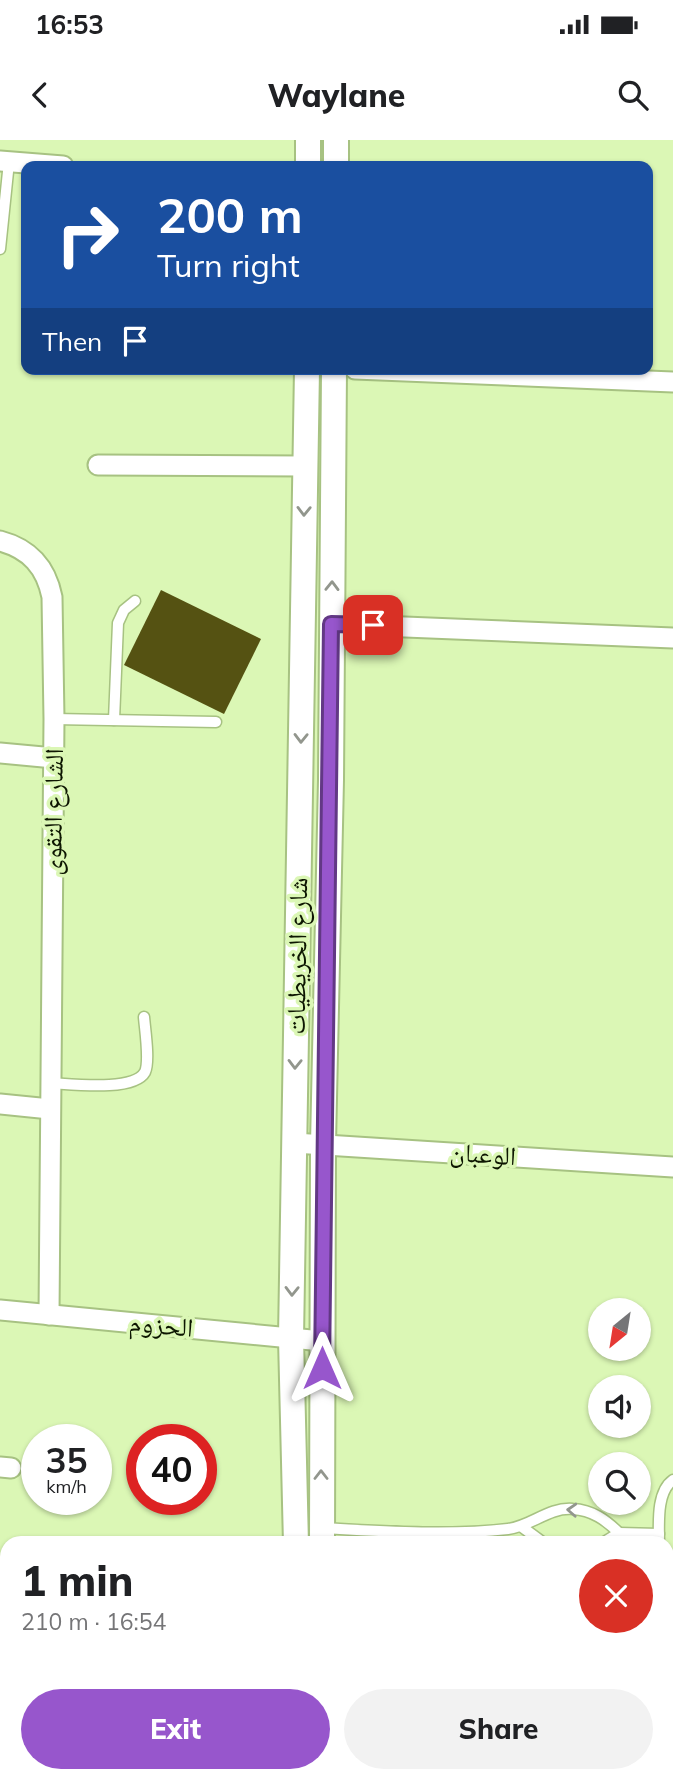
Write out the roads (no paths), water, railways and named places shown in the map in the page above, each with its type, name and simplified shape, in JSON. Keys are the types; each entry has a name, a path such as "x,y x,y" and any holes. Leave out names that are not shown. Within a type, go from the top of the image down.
{"street":[{"path":"308,140 308,161"},
{"path":"337,140 337,161"},
{"name":"شارع الخريطيات","path":"296,1536 291,1338 307,375"},
{"name":"شارع الخريطيات","path":"321,1536 323,1144 334,375"},
{"path":"502,375 673,382"},
{"path":"98,465 305,466"},
{"name":"الشارع التقوى","path":"0,541 26,551 44,571 52,597 54,758 49,1315"},
{"path":"331,624 673,638"},
{"path":"0,753 54,758"},
{"path":"0,1104 50,1109"},
{"name":"الوعبان","path":"294,1143 673,1167"},
{"name":"الحزوم","path":"0,1310 322,1341"}],"lane":[{"path":"0,249 4,161"},
{"path":"114,720 118,623 124,610 135,601"},
{"path":"54,719 216,722"},
{"path":"50,1083 123,1085 135,1081 144,1073 146,1063 144,1017"},
{"path":"659,1536 663,1490 673,1480"},
{"path":"466,1536 522,1527 545,1513 572,1509 598,1516 619,1533 639,1536"},
{"path":"522,1527 534,1536"},
{"path":"614,1536 619,1533"}]}
